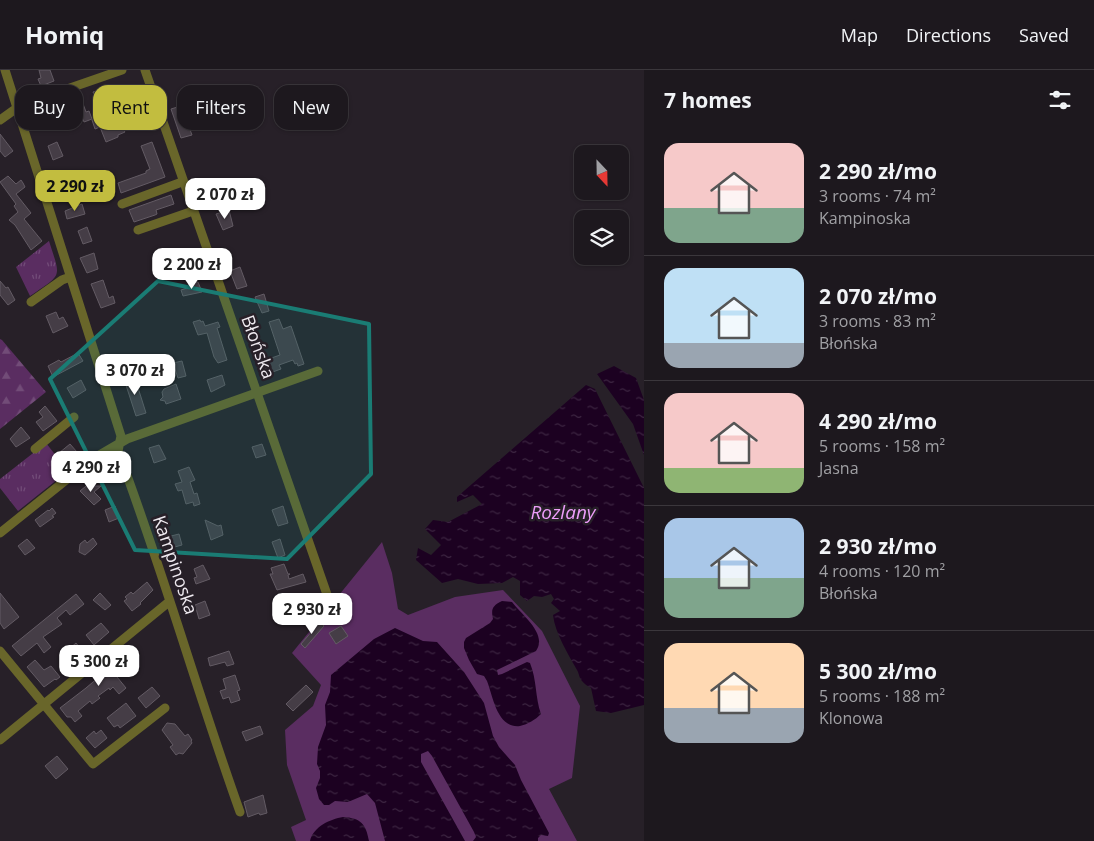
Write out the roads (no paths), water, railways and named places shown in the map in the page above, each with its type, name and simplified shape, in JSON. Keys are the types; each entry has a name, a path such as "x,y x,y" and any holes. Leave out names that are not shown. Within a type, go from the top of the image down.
{"street":[{"name":"Kampinoska","path":"5,70 15,102"},
{"path":"81,85 122,70"},
{"name":"Błońska","path":"145,70 182,182 331,606"},
{"path":"0,120 15,109"},
{"name":"Kampinoska","path":"24,130 121,436 118,450 170,601 213,737 240,812"},
{"path":"122,204 182,182"},
{"path":"138,230 193,211"},
{"path":"31,302 62,280 70,277"},
{"path":"0,533 91,460 120,442 135,435 318,372"},
{"path":"35,449 74,417"},
{"path":"0,740 170,601"},
{"path":"0,650 93,764 165,708"}],"water":[{"path":"614,366 636,378 644,400 644,455 633,424 597,374"},
{"name":"Rozlany","path":"586,385 595,389 644,488 644,705 611,713 596,711 591,688 581,680 556,629 553,615 560,611 551,603 554,599 551,594 542,597 534,596 527,601 520,595 520,581 513,577 502,583 478,584 458,579 442,583 416,560 418,548 431,555 441,545 425,529 433,520 448,522 482,504 473,495 457,502 457,497"},
{"path":"502,601 512,602 532,625 539,638 539,645 536,651 497,670 498,675 527,662 530,663 541,714 531,722 520,726 512,726 501,717 487,681 484,676 477,674 464,648 466,638 490,623 493,619 493,608"},
{"path":"395,628 423,641 437,642 464,672 484,703 493,736 499,747 515,765 549,833 548,836 541,835 538,841 473,841 476,837 474,832 428,751 421,754 421,762 465,841 385,841 375,803 367,794 348,802 335,801 329,805 324,805 319,799 316,788 320,778 317,764 318,747 326,725 325,705 330,692 331,675 374,639"},
{"path":"343,817 362,823 369,841 310,841 318,828"}]}
